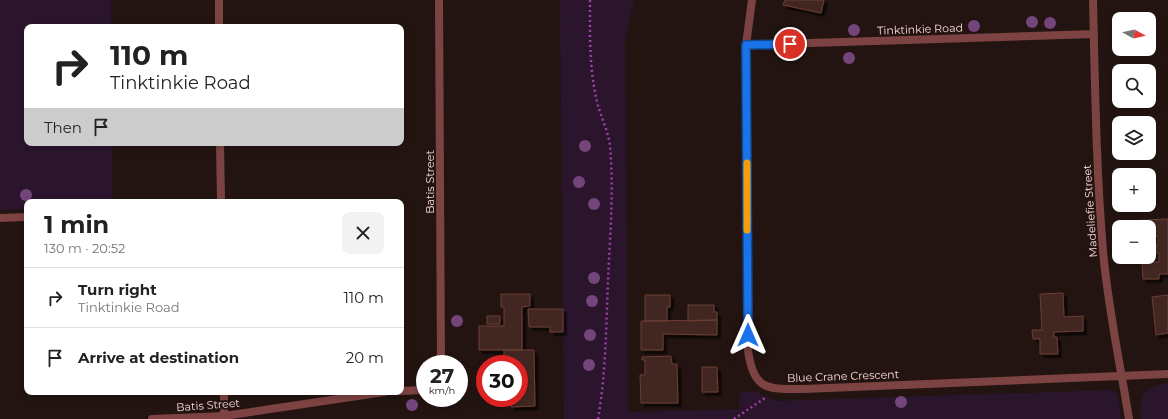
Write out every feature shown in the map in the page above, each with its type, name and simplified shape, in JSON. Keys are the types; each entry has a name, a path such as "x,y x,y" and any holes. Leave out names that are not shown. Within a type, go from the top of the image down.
{"street":[{"path":"219,0 220,24"},
{"name":"Batis Street","path":"439,0 441,355"},
{"name":"Blue Crane Crescent","path":"752,0 746,45 748,350 749,364 753,374 758,380 766,386 776,389 804,389 1168,374"},
{"name":"Madeliefie Street","path":"1093,0 1097,180 1114,331 1129,419"},
{"name":"Tinktinkie Road","path":"746,45 1094,34"},
{"path":"220,146 221,199"},
{"path":"0,218 24,217"},
{"path":"404,391 416,390"},
{"path":"224,395 224,416"},
{"name":"Batis Street","path":"152,419 224,416 364,395"}],"path":[{"path":"590,0 590,46 592,75 596,97 608,138 611,165 611,225 604,373 598,419"},
{"path":"734,419 776,389"}],"shaded area":[{"path":"0,0 111,0 111,24 24,24 24,146 112,146 112,199 24,199 24,209 0,210"},
{"path":"560,0 634,0 625,40 628,412 739,409 740,391 757,392 763,396 778,401 1112,390 1118,395 1121,419 564,419"},
{"path":"1168,383 1168,419 1141,419 1140,411 1142,399 1145,394 1154,387"}],"building":[{"path":"785,0 824,0 821,13 783,5"},
{"path":"1168,219 1168,274 1159,274 1159,279 1143,279 1142,264 1156,264 1156,262 1159,262 1159,253 1156,253 1158,236 1156,236 1156,220 1146,220"},
{"path":"1063,293 1064,317 1083,316 1083,331 1054,332 1054,337 1057,337 1058,354 1040,354 1040,339 1033,339 1032,330 1042,330 1040,294"},
{"path":"501,294 530,294 530,306 522,307 522,350 479,350 479,326 504,326 504,307 501,307"},
{"path":"645,295 670,295 670,307 667,307 667,321 645,321"},
{"path":"1168,295 1168,333 1156,335 1152,297"},
{"path":"688,305 714,305 714,312 717,312 717,320 688,321"},
{"path":"528,309 563,309 563,332 550,332 550,327 529,327"},
{"path":"487,316 500,316 500,324 487,324"},
{"path":"717,320 717,335 663,334 663,350 641,350 641,321"},
{"path":"504,350 534,350 535,406 528,406 528,355 504,355"},
{"path":"671,356 672,364 677,364 678,403 641,403 640,375 645,375 645,360 642,360 642,357"},
{"path":"702,367 717,367 718,392 702,392"}],"slow traffic":[{"path":"747,163 747,230"}],"route":[{"path":"748,335 746,45 790,44"}]}
